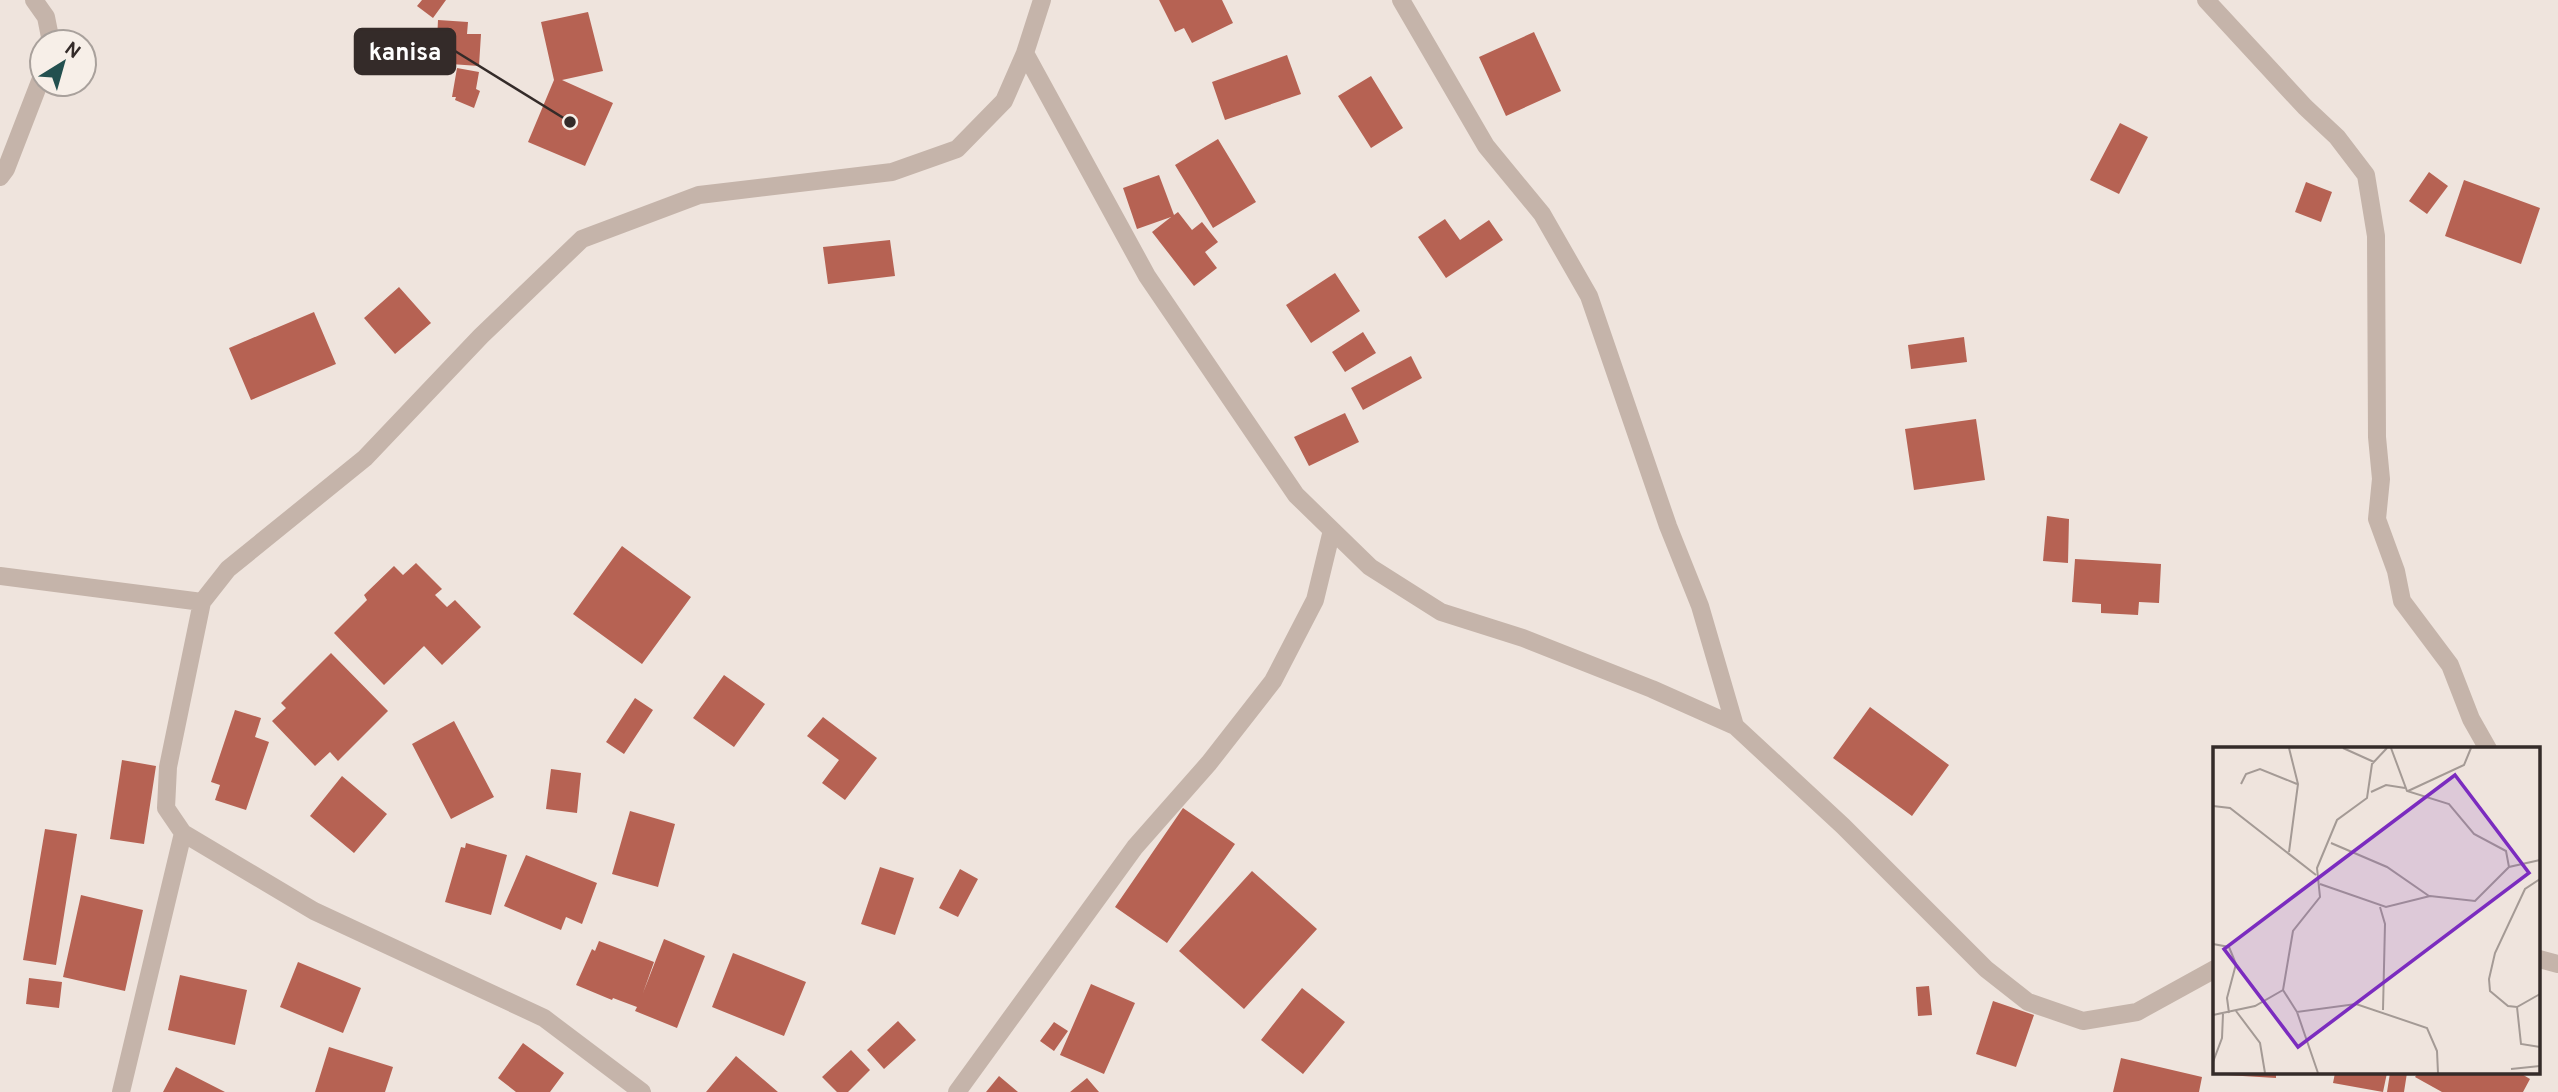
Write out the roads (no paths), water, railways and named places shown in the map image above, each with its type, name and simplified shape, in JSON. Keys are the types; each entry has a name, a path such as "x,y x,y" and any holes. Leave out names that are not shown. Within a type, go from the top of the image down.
{"street":[{"path":"34,0 46,17 48,28"},
{"path":"642,1092 544,1018 314,911 183,833 166,808 168,767 202,602 228,569 365,458 481,336 582,239 699,195 892,172 957,149 1004,101 1025,53 1042,0"},
{"path":"1401,0 1486,146 1542,214 1590,296 1668,526 1700,606 1735,726"},
{"path":"2206,0 2305,107 2337,137 2366,175 2376,236 2377,437 2381,479 2377,519 2396,571 2402,601 2450,665 2471,719 2487,747"},
{"path":"1025,53 1147,276 1296,495 1370,567 1441,612 1523,638 1652,689 1735,726 1843,827 1986,969 2028,1002 2083,1021 2137,1012 2213,970"},
{"path":"0,177 6,169 33,98"},
{"path":"957,1092 1135,846 1209,764 1273,681 1315,600 1332,530"},
{"path":"0,576 202,602"},
{"path":"121,1092 183,833"},
{"path":"2540,959 2558,964"}],"place":[{"name":"kanisa","path":"570,122"}]}
